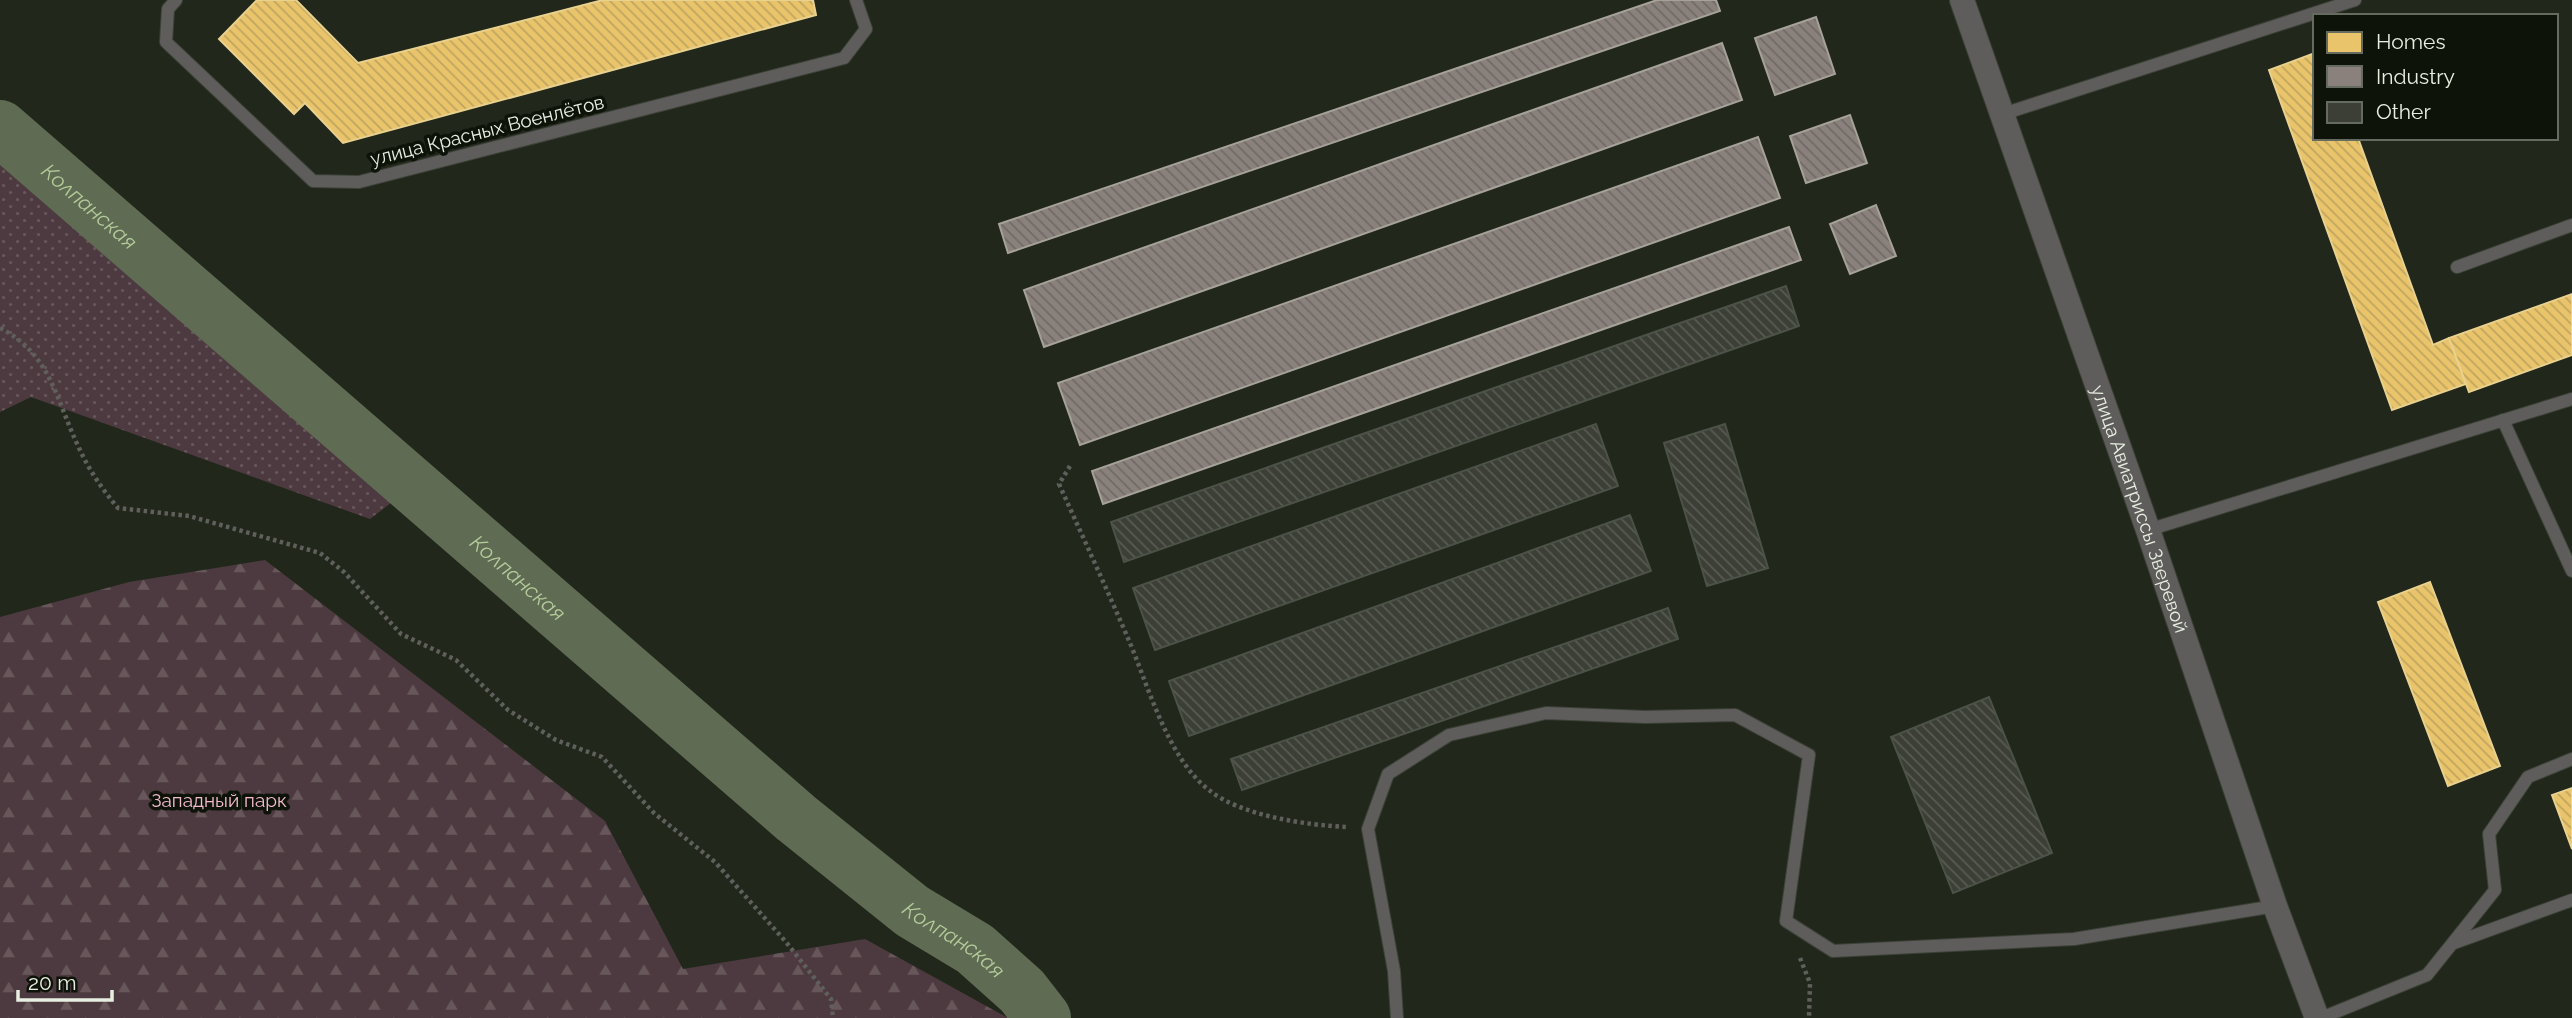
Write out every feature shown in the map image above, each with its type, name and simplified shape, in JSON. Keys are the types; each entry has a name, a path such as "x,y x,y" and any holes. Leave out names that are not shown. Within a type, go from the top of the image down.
{"street":[{"name":"улица Авиатриссы Зверевой","path":"1962,0 2148,530 2275,906 2319,1018"}],"lane":[{"name":"улица Красных Военлётов","path":"176,0 168,9 166,43 313,181 359,182 844,58 866,29 856,0"},
{"path":"2003,114 2355,0"},
{"path":"2457,267 2572,225"},
{"path":"2148,530 2572,399"},
{"path":"2503,420 2572,572"},
{"path":"1397,1018 1394,971 1368,829 1388,774 1449,735 1546,713 1645,717 1735,716 1810,755 1786,921 1833,951 2074,939 2275,906"},
{"path":"2319,1018 2427,975 2495,890 2489,834 2528,777 2572,759"},
{"path":"2452,944 2572,900"}],"path":[{"path":"0,328 19,337 43,364 79,449 102,489 118,508 189,516 320,553 344,572 401,634 456,660 508,710 556,740 601,757 654,813 715,862 831,999 833,1018"},
{"path":"1070,466 1059,484 1128,636 1175,752 1208,790 1241,809 1324,826 1368,829"},
{"path":"1786,921 1810,983 1809,1018"}],"green space":[{"path":"0,151 400,496 370,519 31,397 0,412"},
{"name":"Западный парк","path":"265,560 605,821 683,969 865,939 1008,1018 0,1018 0,617 129,582"}],"building: Homes":[{"path":"257,0 296,0 358,63 603,0 813,0 816,15 343,143 305,103 294,114 219,39"},
{"path":"2313,54 2313,140 2359,140 2433,345 2449,338 2466,384 2392,410 2269,70"},
{"path":"2572,294 2572,355 2469,392 2449,338"},
{"path":"2430,582 2500,766 2448,786 2378,602"},
{"path":"2572,788 2572,849 2552,795"}],"building: Industry":[{"path":"1657,0 1716,0 1720,11 1008,253 999,224"},
{"path":"1816,17 1835,74 1775,95 1755,38"},
{"path":"1722,43 1742,100 1044,347 1024,290"},
{"path":"1850,115 1867,163 1806,183 1790,136"},
{"path":"1758,137 1780,198 1080,445 1058,383"},
{"path":"1876,205 1896,256 1850,274 1830,224"},
{"path":"1789,227 1801,260 1103,504 1092,471"}],"building: Other":[{"path":"1786,286 1799,326 1124,562 1111,522"},
{"path":"1596,424 1618,486 1155,650 1133,588"},
{"path":"1725,424 1768,568 1707,586 1664,443"},
{"path":"1630,515 1651,571 1189,736 1169,681"},
{"path":"1668,608 1678,639 1242,790 1231,759"},
{"path":"1989,697 2052,853 1953,893 1891,737"}],"waterway":[{"name":"Колпанская","path":"0,128 796,818 912,911 975,949 1022,991 1043,1018"}]}
